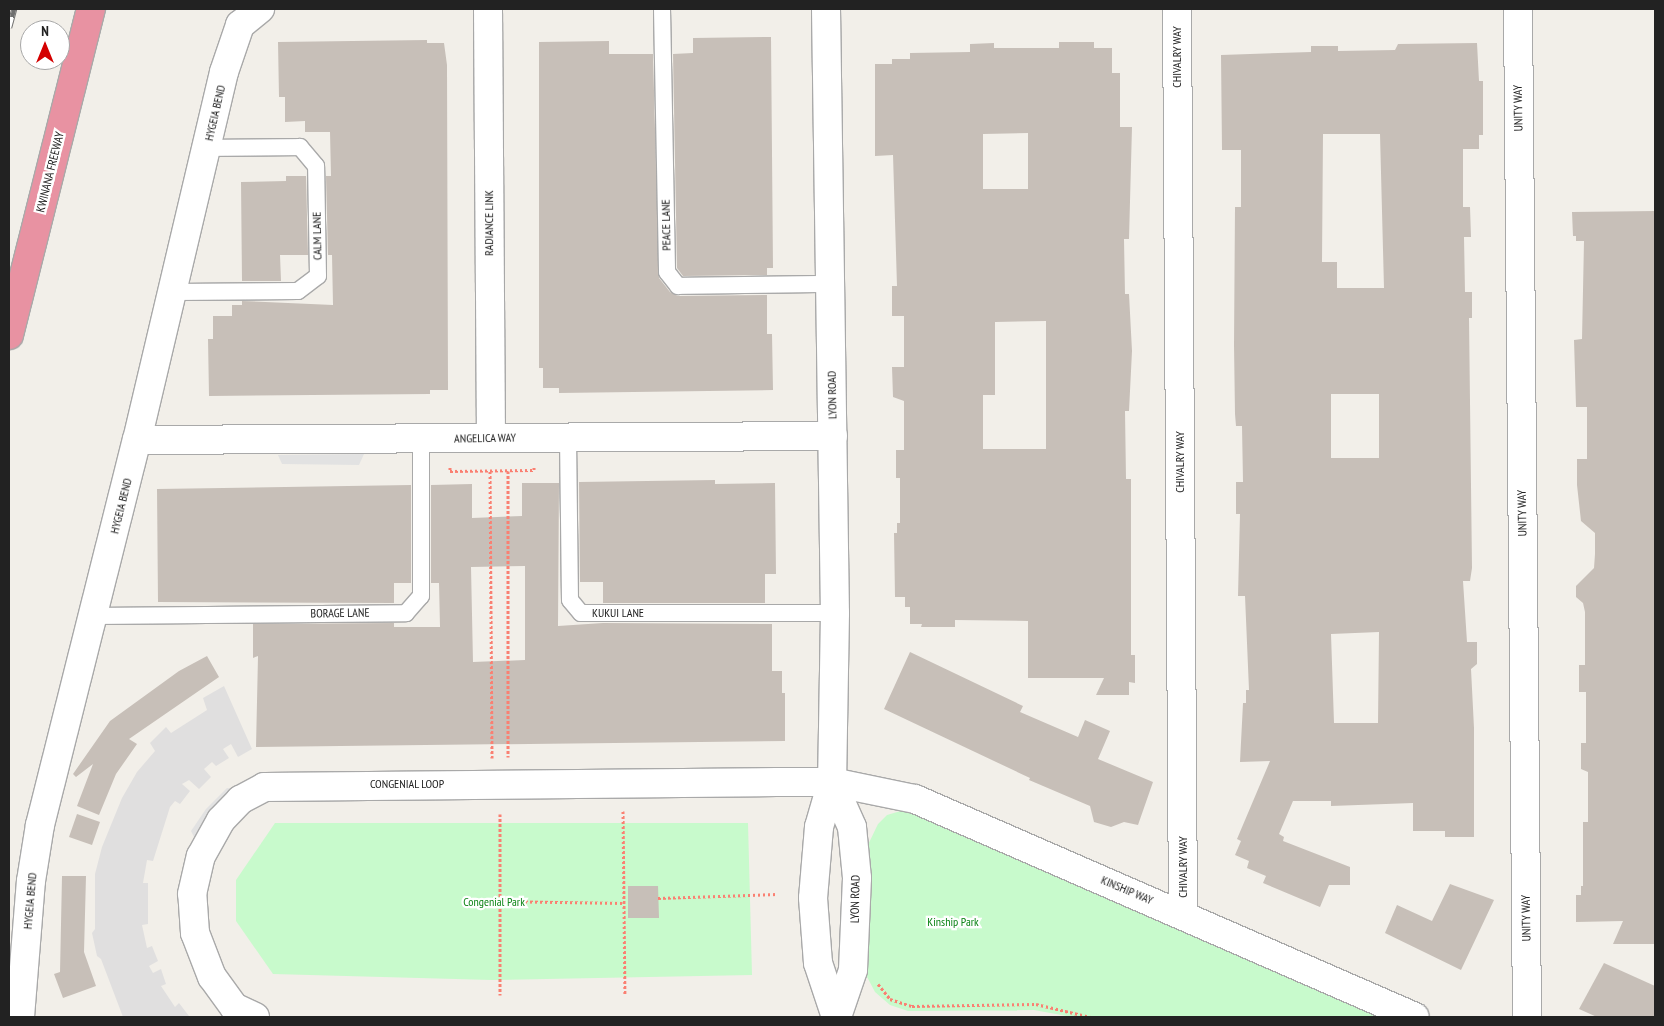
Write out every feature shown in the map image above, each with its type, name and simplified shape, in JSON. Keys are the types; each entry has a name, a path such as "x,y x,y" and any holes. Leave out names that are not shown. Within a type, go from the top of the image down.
{"highway":[{"name":"KWINANA FREEWAY","path":"9,335 91,9"}],"street":[{"name":"HYGEIA BEND","path":"20,1017 31,881 40,825 174,292 206,148 240,25 260,9"},
{"name":"RADIANCE LINK","path":"488,9 491,437"},
{"name":"LYON ROAD","path":"826,9 835,612 832,782 819,827 813,898 818,963 837,1017"},
{"name":"CHIVALRY WAY","path":"1177,9 1183,915"},
{"name":"UNITY WAY","path":"1518,9 1527,1017"},
{"name":"ANGELICA WAY","path":"137,440 833,436"},
{"name":"LYON ROAD","path":"832,782 852,827 857,878 853,970 837,1017"},
{"name":"KINSHIP WAY","path":"832,782 915,799 1415,1017"},
{"name":"CONGENIAL LOOP","path":"255,1017 234,1007 212,977 195,933 192,894 201,856 221,820 240,800 264,786 832,782"}],"lane":[{"name":"PEACE LANE","path":"662,9 667,272 678,286 830,284"},
{"name":"CALM LANE","path":"174,292 298,291 318,276 316,166 300,146 206,148"},
{"name":"KUKUI LANE","path":"568,437 570,600 581,612 835,612"},
{"name":"BORAGE LANE","path":"93,616 406,612 422,596 422,438"}],"path":[{"path":"490,471 492,758 508,758 508,471"},
{"path":"623,810 625,995"},
{"path":"500,814 500,995"},
{"path":"658,898 778,894"},
{"path":"500,901 624,903"},
{"path":"872,976 890,999 912,1006 1036,1004 1090,1017"}],"shaded area":[{"path":"364,454 359,465 282,464 278,455"},
{"path":"224,686 252,749 238,757 231,744 223,749 229,758 216,766 212,762 204,769 211,777 199,789 189,780 182,784 190,791 180,804 175,801 170,807 153,861 147,860 143,883 148,883 148,924 142,925 147,948 152,946 158,961 149,966 153,973 161,969 166,984 161,986 175,1007 179,1003 189,1016 123,1017 101,959 97,956 92,933 95,929 95,874 102,847 122,798 137,772 155,751 150,743 166,727 171,733 207,710 203,698"},
{"path":"227,788 239,790 196,841 191,831 206,809"}],"green space":[{"name":"Kinship Park","path":"904,810 914,810 1390,1017 1072,1017 1034,1010 908,1011 890,1005 875,992 865,973 865,851 878,824 887,815"},
{"name":"Congenial Park","path":"275,823 748,823 752,975 492,980 273,974 236,921 236,880"}],"building":[{"path":"771,37 773,268 767,268 767,275 683,276 677,268 673,54 693,53 693,38"},
{"path":"427,40 427,43 444,43 447,65 448,390 430,390 430,394 209,396 208,339 213,339 213,316 232,316 232,305 242,305 242,301 333,305 332,255 328,255 326,176 331,176 330,132 305,132 305,121 285,122 285,97 279,97 278,42"},
{"path":"609,41 609,54 653,54 659,278 670,292 678,296 767,295 767,334 772,334 773,390 559,393 559,388 543,388 543,368 539,368 539,42"},
{"path":"1059,42 1094,42 1094,48 1112,48 1112,73 1120,73 1120,127 1132,127 1129,239 1124,239 1125,294 1129,294 1132,351 1129,411 1125,411 1126,479 1131,479 1131,655 1135,655 1135,683 1129,682 1129,695 1096,695 1104,678 1028,678 1028,621 955,620 955,627 921,627 922,624 910,624 910,607 905,607 905,597 895,597 894,533 897,533 897,523 900,523 900,478 896,478 896,450 904,450 904,401 893,397 892,367 904,367 904,316 892,316 892,286 897,286 893,155 875,156 875,64 892,64 892,59 910,59 910,53 970,52 970,44 994,43 994,48 1059,48","holes":["1028,133 1028,189 983,189 983,134","1046,321 1046,449 983,449 983,395 995,395 995,322"]},
{"path":"1477,43 1479,81 1483,81 1483,135 1479,135 1479,149 1463,149 1463,207 1470,207 1471,237 1464,237 1465,292 1472,292 1472,318 1469,318 1472,568 1470,581 1463,581 1467,642 1477,642 1477,664 1471,669 1474,728 1474,837 1445,837 1445,831 1413,831 1413,803 1331,806 1331,801 1293,801 1279,834 1284,837 1283,841 1350,867 1350,885 1329,885 1320,907 1263,883 1266,876 1247,868 1249,861 1235,855 1241,841 1237,839 1270,761 1240,762 1243,703 1246,703 1246,690 1249,690 1245,596 1238,596 1240,514 1236,514 1236,482 1243,482 1242,426 1236,426 1235,414 1234,345 1235,207 1241,207 1241,150 1222,150 1221,55 1311,52 1311,46 1338,46 1338,51 1395,50 1398,44","holes":["1323,134 1380,134 1384,288 1337,288 1337,262 1322,262","1331,394 1379,394 1379,458 1331,458","1379,632 1378,723 1334,723 1331,634"]},
{"path":"286,176 306,176 308,255 280,255 281,281 242,281 241,182 286,181"},
{"path":"1655,211 1655,944 1613,944 1623,921 1576,922 1576,895 1581,895 1581,886 1583,886 1583,822 1588,822 1588,772 1581,769 1581,743 1586,743 1586,692 1579,692 1579,665 1585,665 1585,612 1583,603 1576,597 1576,586 1594,568 1595,533 1581,521 1577,485 1577,459 1587,459 1587,407 1576,407 1574,340 1582,339 1584,241 1576,241 1576,236 1573,236 1572,212"},
{"path":"715,480 715,484 775,483 776,574 765,574 765,603 603,603 603,582 580,582 579,482"},
{"path":"522,483 559,483 558,626 603,623 772,624 772,671 782,671 782,693 785,693 785,741 256,747 258,656 253,658 253,624 394,623 394,627 440,627 439,583 431,583 431,485 472,484 472,518 522,516","holes":["525,566 525,660 473,662 471,567"]},
{"path":"411,485 411,583 394,583 394,603 158,602 157,489"},
{"path":"910,652 1023,706 1020,712 1078,737 1085,720 1110,731 1098,759 1153,782 1138,825 1124,822 1111,827 1094,822 1090,806 1029,780 1030,778 884,709"},
{"path":"207,656 219,677 129,739 137,744 116,774 99,815 77,806 93,764 76,777 73,774 110,721 179,671"},
{"path":"77,814 100,822 92,845 69,837"},
{"path":"62,876 86,876 84,952 96,986 63,998 54,974 60,972"},
{"path":"1450,884 1494,900 1461,970 1385,933 1397,905 1432,921"},
{"path":"628,886 658,886 659,918 628,918"},
{"path":"1604,963 1655,986 1655,1017 1597,1017 1579,1009"}],"railway":[{"path":"9,28 14,9"}]}
